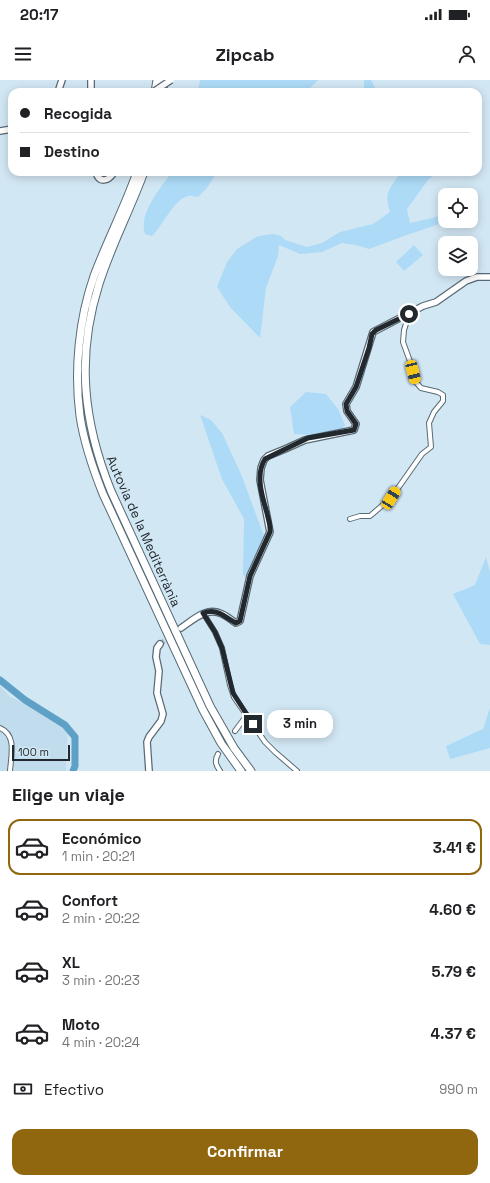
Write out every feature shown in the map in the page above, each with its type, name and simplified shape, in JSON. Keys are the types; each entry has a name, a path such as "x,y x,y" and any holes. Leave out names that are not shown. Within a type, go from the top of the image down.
{"highway":[{"name":"Autovia de la Mediterrània","path":"135,176 103,252 87,301 82,326 82,361 92,436 100,464 111,491 210,706 234,748 251,771"},
{"name":"Autovia de la Mediterrània","path":"142,176 111,251 99,284 91,314 82,361 78,393 80,416 90,457 100,485 203,710 221,743 241,771"}],"street":[{"path":"160,88 171,80"},
{"path":"98,176 101,179 107,180 112,176"},
{"path":"181,628 203,613 216,611 222,613 236,623 240,621 250,576 270,532 270,525 262,496 260,480 261,468 265,459 308,438 354,430 356,424 347,411 346,404 356,387 372,334 376,330 423,306 436,302 466,281 478,277 490,276"},
{"path":"350,519 360,516 370,516 391,498 422,454 432,447 429,423 434,412 443,401 443,395 438,392 421,388 415,381 403,342 404,330 409,314"},
{"path":"203,613 215,632 222,648 233,693 266,742 297,771"},
{"path":"150,771 147,742 161,721 163,714 157,694 159,671 156,658 157,648 160,644"},
{"path":"235,730 247,715"},
{"path":"0,728 6,731 12,742 10,771"},
{"path":"218,754 216,763 220,771"}],"shaded area":[{"path":"200,80 318,80 310,88 199,88"},
{"path":"364,80 371,80 375,88 364,88"},
{"path":"169,176 214,176 207,188 198,197 190,196 179,201 152,236 145,234 144,226 148,210 157,193"},
{"path":"398,176 433,176 428,180 407,209 410,223 438,217 438,224 369,249 342,243 322,252 300,254 279,245 278,256 266,288 260,338 230,307 217,287 227,262 237,249 258,236 274,234 281,236 285,240 307,247 322,243 340,232 373,224 390,212 387,199 389,190"},
{"path":"414,245 423,255 404,271 396,262"},
{"path":"306,392 326,394 338,409 345,425 338,436 294,434 290,407"},
{"path":"200,415 211,420 222,433 241,474 264,536 248,578 243,575 244,519 222,479"},
{"path":"486,557 490,572 490,645 480,644 453,594 475,585"},
{"path":"0,686 10,697 68,723 66,771 0,771"},
{"path":"490,708 490,748 450,759 446,746 483,729"}],"waterway":[{"path":"0,680 25,700 65,725 75,737 75,766 73,771"}],"tunnel":[{"path":"160,644 179,630"}],"route":[{"path":"253,724 233,693 230,686 224,653 215,632 203,613 216,611 222,613 236,623 240,621 250,576 271,530 262,496 260,480 261,468 265,459 268,456 285,450 308,438 352,431 356,428 356,422 347,411 346,402 356,387 369,348 371,336 376,330 409,314"}]}
